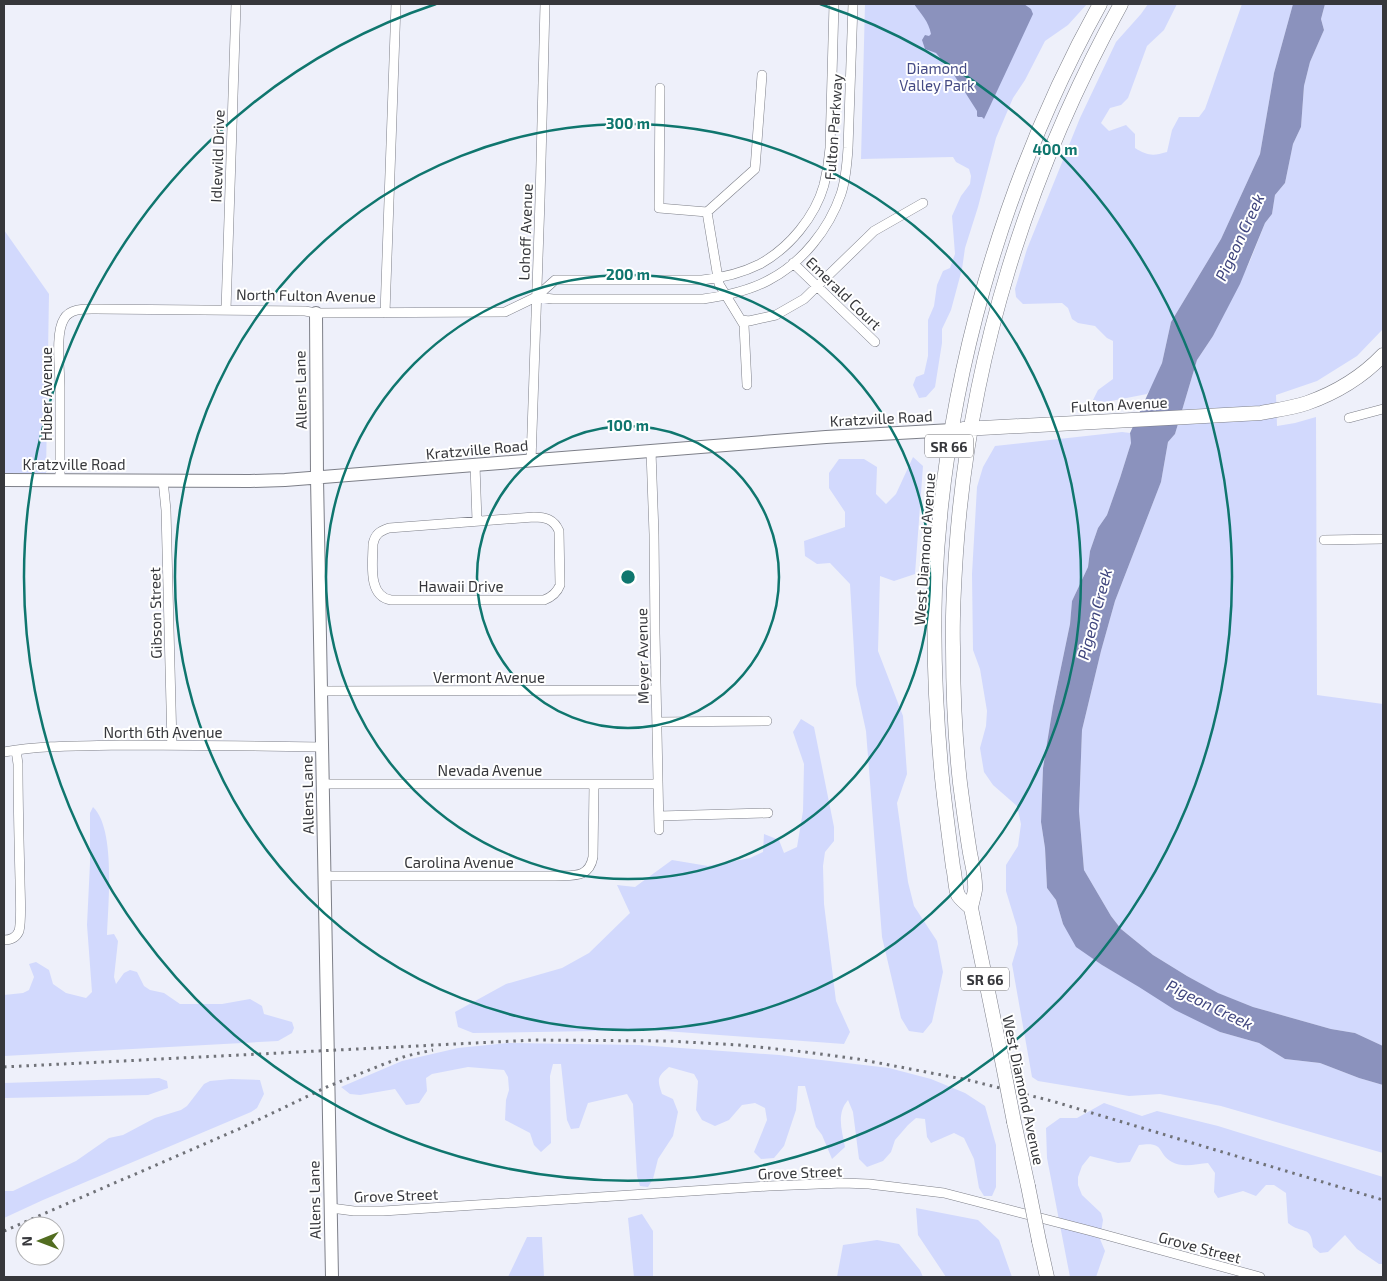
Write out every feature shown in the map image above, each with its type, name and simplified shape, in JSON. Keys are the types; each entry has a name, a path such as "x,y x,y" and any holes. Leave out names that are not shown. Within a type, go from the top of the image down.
{"main road":[{"name":"West Diamond Avenue","path":"971,908 958,895 943,795 938,742 934,637 937,559 943,491 952,430 970,340 1009,206 1037,133 1061,80 1100,4"},
{"name":"West Diamond Avenue","path":"1046,1277 971,908 975,888 959,776 955,728 954,590 958,524 971,428 986,352 1001,295 1032,198 1052,146 1106,32 1122,4"},
{"name":"Fulton Avenue","path":"952,430 1261,412 1288,408 1337,389 1383,355"}],"street":[{"name":"Idlewild Drive","path":"226,310 236,4"},
{"path":"385,313 396,4"},
{"name":"Lohoff Avenue","path":"531,460 545,4"},
{"name":"Fulton Parkway","path":"536,297 555,280 702,280 718,278 760,264 781,249 811,214 824,187 828,166 834,4"},
{"name":"Fulton Parkway","path":"536,297 553,299 703,299 746,289 768,280 793,263 827,223 841,192 848,148 853,4"},
{"path":"660,88 659,208 707,212 755,169 762,74"},
{"path":"742,320 754,320 776,315 804,299 874,231 923,203"},
{"path":"707,212 719,284 742,320 746,333 747,385"},
{"name":"Emerald Court","path":"793,263 875,342"},
{"name":"North Fulton Avenue","path":"72,312 96,309 305,311 316,313 505,312 536,297"},
{"name":"Huber Avenue","path":"60,480 60,332 63,320 72,312"},
{"name":"Allens Lane","path":"316,313 317,478 332,1277"},
{"path":"1349,418 1383,409"},
{"name":"Kratzville Road","path":"4,480 250,481 317,478 826,437 952,430"},
{"name":"Meyer Avenue","path":"651,451 659,830"},
{"path":"475,465 477,521"},
{"name":"Gibson Street","path":"163,480 166,510 172,745"},
{"name":"Hawaii Drive","path":"543,517 555,524 560,538 560,578 558,590 544,600 391,600 382,597 376,591 372,544 374,537 381,531 389,528 477,521 543,517"},
{"path":"1324,540 1383,539"},
{"name":"Vermont Avenue","path":"322,691 656,690"},
{"path":"657,722 767,721"},
{"name":"North 6th Avenue","path":"4,752 37,747 172,745 323,746"},
{"path":"4,940 11,940 15,937 20,924 18,764 16,750"},
{"name":"Nevada Avenue","path":"323,784 657,784"},
{"name":"Carolina Avenue","path":"325,876 579,875 587,871 593,858 594,784"},
{"path":"659,816 768,813"},
{"name":"Grove Street","path":"331,1208 354,1211 383,1211 770,1186 843,1183 869,1184 929,1190 960,1196 1260,1277"}],"green space":[{"name":"Diamond Valley Park","path":"865,4 1087,4 1068,25 1045,41 1025,80 1013,98 996,138 965,248 962,269 951,310 942,329 942,343 935,387 926,397 919,398 913,385 916,377 924,374 928,356 928,320 934,306 937,285 943,271 950,268 955,254 952,216 961,196 970,184 971,176 969,169 956,162 953,157 861,159"},
{"path":"1148,4 1177,4 1164,30 1147,46 1128,98 1121,105 1110,108 1101,123 1109,131 1126,125 1135,134 1135,148 1144,153 1154,155 1167,152 1172,130 1179,117 1199,117 1205,109 1242,4 1293,4 1274,73 1260,154 1221,239 1171,322 1162,363 1152,387 1147,394 1106,402 1093,400 1098,390 1113,379 1113,341 1107,338 1095,326 1078,323 1072,319 1068,308 1062,303 1023,304 1016,297 1015,289 1027,249 1080,118 1116,42"},
{"path":"1325,4 1383,4 1383,329 1357,356 1317,381 1276,395 1277,426 1316,417 1317,695 1383,704 1383,1046 1355,1033 1331,1029 1253,1007 1217,993 1153,955 1121,929 1111,916 1084,870 1079,811 1082,730 1115,601 1161,482 1168,442 1175,434 1197,360 1213,336 1250,261 1265,223 1272,214 1275,195 1285,183 1293,144 1301,127 1304,86 1310,62 1324,30 1321,19"},
{"path":"4,230 49,294 46,473 4,473"},
{"path":"1122,432 1130,433 1131,443 1107,515 1098,528 1090,551 1088,567 1072,601 1070,624 1053,706 1043,768 1041,822 1045,848 1047,888 1056,900 1063,924 1102,965 1220,1032 1259,1043 1285,1059 1320,1063 1383,1085 1383,1153 1221,1106 1160,1094 1129,1096 1038,1081 1032,1077 1012,964 1018,944 1017,927 1006,891 1006,865 1018,846 1021,824 1017,806 993,785 984,772 980,748 986,726 987,711 980,669 973,650 972,574 977,487 983,467 995,446"},
{"path":"913,457 923,466 915,574 894,581 880,576 878,651 903,716 907,774 897,803 908,882 914,906 937,941 943,972 932,1022 923,1033 909,1031 901,1018 882,937 866,731 856,685 850,584 830,563 817,564 805,556 804,541 845,527 845,512 829,488 829,473 839,459 864,459 877,467 876,494 886,504 896,494"},
{"path":"801,719 814,727 834,827 834,841 825,852 823,866 824,904 836,1001 850,1032 844,1044 651,1030 473,1033 458,1027 455,1012 506,984 562,968 589,953 630,913 617,885 635,887 672,860 708,866 750,858 763,852 764,834 779,840 784,853 797,847 803,811 804,764 793,732"},
{"path":"93,807 100,818 105,832 108,849 107,935 114,934 118,941 114,977 116,984 124,973 130,970 137,972 144,986 150,990 164,993 180,1004 222,1004 250,999 262,1006 264,1014 292,1022 294,1028 292,1033 278,1041 4,1056 4,995 23,993 29,990 34,977 29,964 36,962 49,970 53,984 66,993 86,998 92,992 87,925 90,813"},
{"path":"508,1043 639,1045 779,1055 889,1068 931,1079 965,1093 985,1106 996,1145 996,1187 992,1196 984,1196 979,1188 974,1159 964,1138 954,1133 931,1143 927,1137 925,1119 916,1118 895,1140 891,1152 883,1161 867,1167 859,1159 853,1112 848,1100 844,1105 841,1117 845,1147 832,1159 822,1135 816,1127 805,1086 798,1086 796,1110 784,1146 774,1158 761,1159 754,1152 767,1120 765,1108 755,1103 742,1105 729,1120 715,1126 702,1120 696,1110 698,1081 694,1074 669,1067 660,1076 659,1085 662,1094 673,1099 678,1112 673,1136 658,1159 653,1179 648,1187 640,1186 637,1176 633,1104 627,1094 588,1103 579,1128 571,1129 567,1120 561,1064 553,1064 550,1076 551,1143 541,1152 534,1145 530,1133 505,1120 506,1100 509,1090 508,1077 504,1070 468,1067 432,1074 426,1078 427,1091 419,1103 406,1105 395,1089 360,1095 350,1094 341,1087 402,1061 458,1048"},
{"path":"159,1078 167,1081 168,1088 148,1095 4,1098 4,1083"},
{"path":"231,1079 260,1080 264,1094 257,1108 4,1218 4,1191 13,1191 76,1161 109,1138 123,1135 155,1118 181,1110 187,1106 204,1084 210,1081"},
{"path":"1104,1103 1142,1116 1157,1111 1218,1126 1383,1177 1383,1264 1379,1264 1357,1249 1345,1235 1328,1252 1320,1253 1313,1247 1308,1232 1293,1227 1288,1223 1286,1193 1274,1185 1266,1185 1256,1196 1243,1191 1218,1198 1214,1192 1215,1173 1208,1163 1176,1164 1167,1159 1157,1146 1148,1144 1139,1145 1130,1162 1118,1163 1090,1156 1082,1166 1078,1177 1078,1185 1082,1195 1101,1213 1103,1220 1100,1239 1105,1251 1096,1277 1070,1277 1047,1158 1046,1128 1060,1118 1077,1118"},
{"path":"916,1208 978,1220 999,1240 1012,1277 946,1277 918,1235"},
{"path":"642,1214 653,1231 653,1277 634,1277 628,1218"},
{"path":"527,1237 542,1237 544,1277 508,1277"},
{"path":"877,1240 899,1244 920,1270 923,1277 837,1277 843,1245"}],"water":[{"path":"914,4 1024,4 1031,9 1033,14 984,119 977,116 977,111 954,75 936,53 925,49 922,40 925,35 929,36 931,34 924,18"},
{"name":"Pigeon Creek","path":"1293,4 1325,4 1321,19 1324,30 1310,62 1304,86 1301,127 1293,144 1285,183 1275,195 1272,214 1265,223 1240,284 1213,336 1197,360 1175,434 1168,442 1161,482 1115,601 1082,730 1079,811 1084,870 1111,916 1121,929 1153,955 1218,993 1253,1007 1331,1029 1355,1033 1383,1046 1383,1085 1320,1063 1285,1059 1259,1043 1220,1032 1175,1010 1076,947 1063,924 1056,900 1047,888 1045,848 1041,822 1043,768 1053,706 1070,624 1072,601 1088,567 1090,551 1098,528 1107,515 1120,478 1131,443 1130,433 1162,363 1171,322 1221,239 1260,154 1274,73"}],"railway":[{"path":"4,1067 534,1040 668,1041 739,1045 858,1059 968,1080 1052,1101 1383,1200"},
{"path":"4,1231 239,1129 329,1086 406,1056 433,1050"}]}
